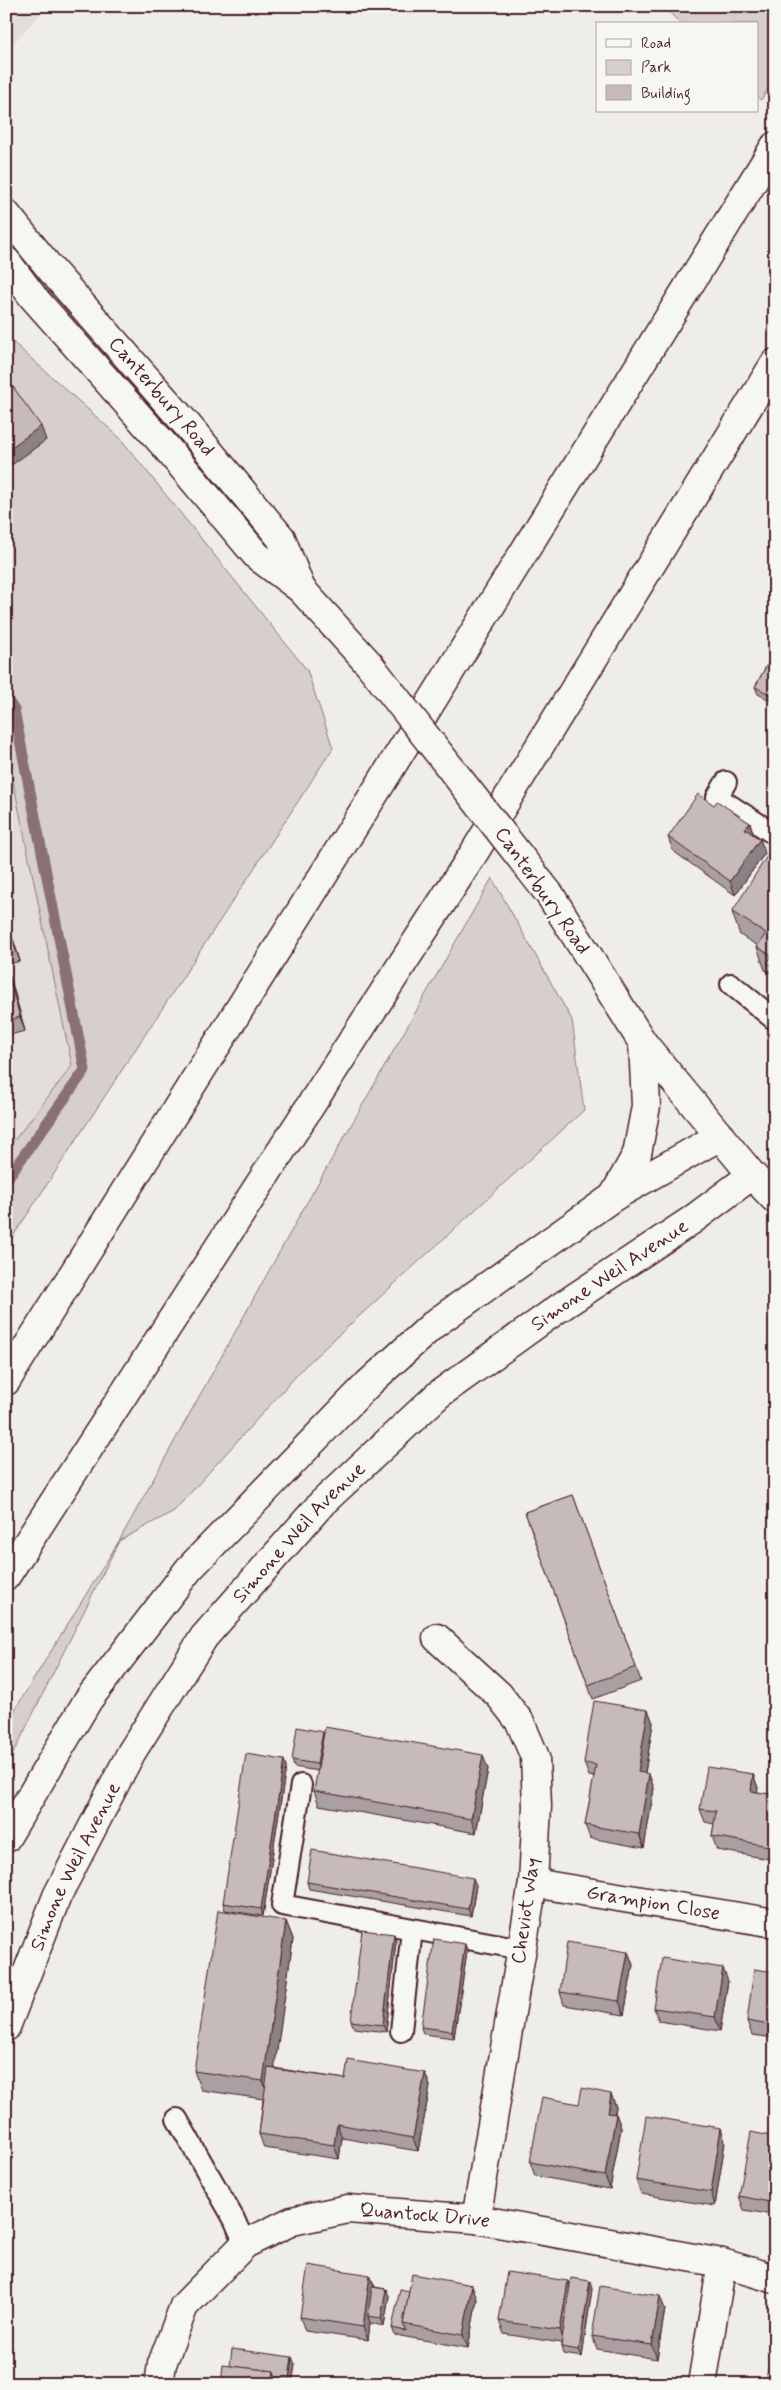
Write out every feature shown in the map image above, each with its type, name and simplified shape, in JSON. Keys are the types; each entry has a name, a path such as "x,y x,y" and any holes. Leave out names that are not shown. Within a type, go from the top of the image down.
{"main road":[{"path":"6,1381 388,771 775,146"},
{"name":"Canterbury Road","path":"6,214 52,272 188,426 281,538 300,590"},
{"name":"Canterbury Road","path":"6,261 33,296 165,446 257,556 300,590 369,664 550,895 643,1043 752,1175 775,1199"},
{"path":"6,1576 472,856 775,363"},
{"path":"613,1197 637,1154 639,1144 646,1106 643,1043"},
{"path":"6,1838 88,1700 188,1569 370,1383 434,1324 613,1197 720,1136"},
{"name":"Simone Weil Avenue","path":"6,2027 57,1896 131,1753 204,1637 322,1503 438,1395 559,1308 692,1220 752,1175"},
{"name":"Cheviot Way","path":"438,1638 499,1695 520,1722 535,1757 537,1806 533,1883 476,2219"},
{"name":"Grampion Close","path":"533,1883 775,1923"},
{"name":"Quantock Drive","path":"159,2384 162,2364 184,2306 245,2244 292,2221 348,2209 476,2219 722,2263 775,2279"},
{"path":"702,2384 722,2263"}],"lane":[{"path":"726,782 717,797 771,832 775,828"},
{"path":"731,984 775,1020"},
{"path":"301,1786 282,1905 522,1949"},
{"path":"401,2031 412,1929"},
{"path":"177,2119 234,2219 245,2244"}],"shaded area":[{"path":"6,6 48,6 6,51"},
{"path":"6,747 72,1066 6,1154"}],"green space":[{"path":"663,6 775,6 775,77 761,100 758,98 758,22 679,22"},
{"path":"6,336 120,438 307,670 333,748 6,1247 6,1151 72,1066 6,747 6,469 46,440 6,384"},
{"path":"492,878 572,1020 584,1110 306,1365 174,1511 119,1541 305,1206"},
{"path":"119,1541 6,1768 6,1724"}],"building":[{"path":"6,377 41,426 6,451"},
{"path":"775,650 775,697 755,687"},
{"path":"698,794 714,805 717,801 750,823 745,829 760,839 730,881 668,837"},
{"path":"767,856 774,860 775,858 775,968 767,963 772,956 757,947 766,933 732,912"},
{"path":"6,920 13,942 6,945"},
{"path":"6,968 20,1017 6,1021"},
{"path":"573,1495 636,1667 588,1685 525,1512"},
{"path":"594,1701 648,1710 638,1772 649,1774 639,1834 585,1825 596,1765 584,1763"},
{"path":"297,1727 323,1732 317,1764 292,1760"},
{"path":"325,1727 483,1755 471,1819 314,1791"},
{"path":"246,1754 284,1760 261,1909 223,1903"},
{"path":"707,1767 753,1774 751,1791 775,1795 775,1847 712,1836 716,1811 700,1809"},
{"path":"312,1850 473,1878 468,1909 307,1882"},
{"path":"218,1910 286,1921 263,2081 194,2071"},
{"path":"362,1930 394,1934 383,2025 351,2021"},
{"path":"434,1939 465,1944 452,2031 421,2027"},
{"path":"567,1942 628,1952 619,2001 560,1992"},
{"path":"662,1958 723,1968 715,2017 654,2008"},
{"path":"754,1969 775,1972 775,2026 747,2021"},
{"path":"348,2060 425,2073 413,2138 337,2124 334,2145 259,2134 268,2068 345,2079"},
{"path":"582,2088 611,2094 608,2113 616,2114 605,2176 530,2162 542,2097 579,2104"},
{"path":"646,2116 721,2128 711,2192 636,2180"},
{"path":"751,2132 775,2137 775,2203 739,2196"},
{"path":"308,2265 370,2275 363,2327 300,2317"},
{"path":"507,2272 568,2281 560,2330 499,2321"},
{"path":"412,2274 472,2285 463,2335 403,2324"},
{"path":"571,2278 590,2281 579,2350 561,2347"},
{"path":"600,2286 660,2296 652,2345 592,2336"},
{"path":"372,2287 386,2289 381,2318 368,2316"},
{"path":"400,2289 409,2291 403,2324 406,2331 392,2328"},
{"path":"232,2349 292,2357 289,2379 276,2378 274,2371 230,2366"},
{"path":"772,2355 775,2356 775,2384 764,2384"},
{"path":"223,2365 274,2371 272,2384 221,2384"}],"waterway":[{"path":"6,698 14,710 85,1070 6,1180"}]}
